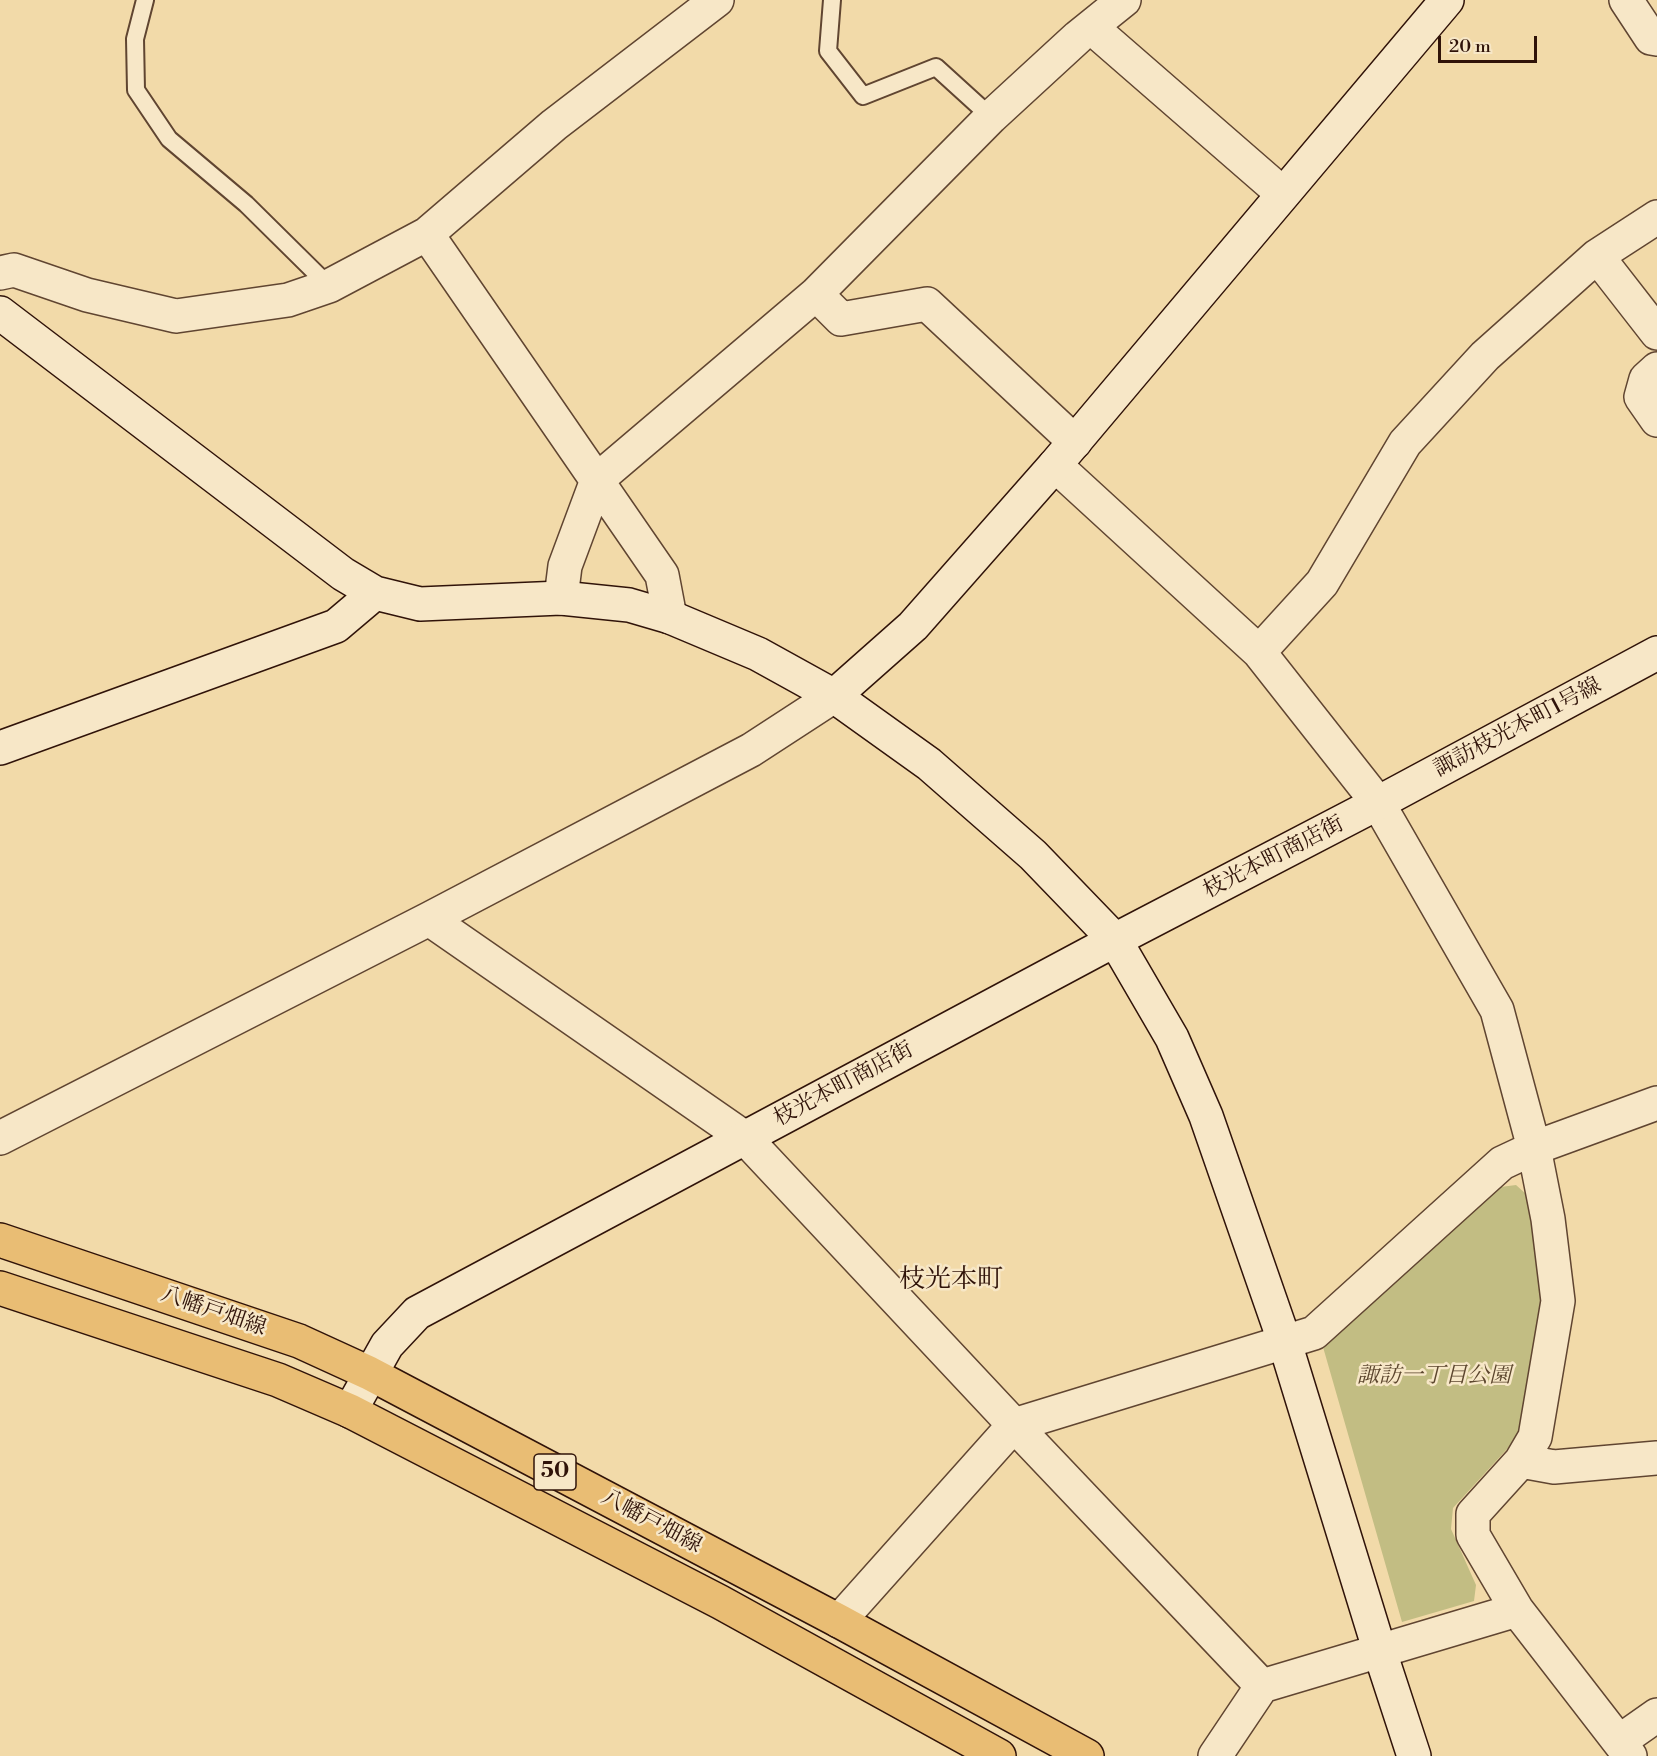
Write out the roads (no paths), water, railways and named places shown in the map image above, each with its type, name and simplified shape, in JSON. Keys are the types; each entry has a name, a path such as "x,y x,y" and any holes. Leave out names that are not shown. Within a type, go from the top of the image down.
{"main road":[{"name":"八幡戸畑線","path":"0,1240 298,1341 369,1373 839,1621 1087,1756"},
{"name":"八幡戸畑線","path":"0,1288 278,1380 350,1411 720,1602 999,1756"}],"street":[{"path":"0,273 14,270 87,295 176,316 288,300 329,286 427,234 554,125 717,0"},
{"path":"561,598 565,566 597,480 816,294 991,117 1124,0"},
{"path":"0,1138 429,919 751,750 834,696 913,626 1065,453 1448,0"},
{"path":"1626,0 1651,38 1657,39"},
{"path":"1091,27 1283,194"},
{"path":"1259,652 1322,583 1406,443 1485,356 1597,256 1657,217"},
{"path":"427,234 662,575 670,617"},
{"path":"1597,256 1657,333"},
{"path":"816,294 842,319 927,304 1065,453 1259,652 1378,803 1497,1010 1534,1148 1548,1220 1558,1300 1535,1437 1521,1461 1473,1515 1473,1535 1517,1610 1625,1749 1657,1714"},
{"path":"0,313 343,574 375,593 420,604 561,598 629,605 670,617 758,654 834,696 929,764 1033,855 1115,940 1172,1038 1206,1116 1285,1343 1414,1756"},
{"path":"1657,369 1646,379 1641,397 1657,420"},
{"path":"0,748 336,626 375,593"},
{"name":"諏訪枝光本町1号線","path":"1378,803 1657,653"},
{"name":"枝光本町商店街","path":"350,1411 369,1373 387,1345 417,1313 1115,940 1378,803"},
{"path":"429,919 745,1138 1262,1686"},
{"path":"839,1621 1014,1425 1314,1333 1503,1163 1534,1148 1657,1103"},
{"path":"1521,1461 1554,1467 1657,1458"},
{"path":"1215,1756 1262,1686 1517,1610"}],"lane":[{"path":"145,0 135,39 136,90 170,139 246,204 329,286"},
{"path":"832,0 828,51 863,96 936,67 991,117"}],"district":[{"name":"枝光本町","path":"951,1281"}],"park label":[{"name":"諏訪一丁目公園","path":"1434,1377"}]}
